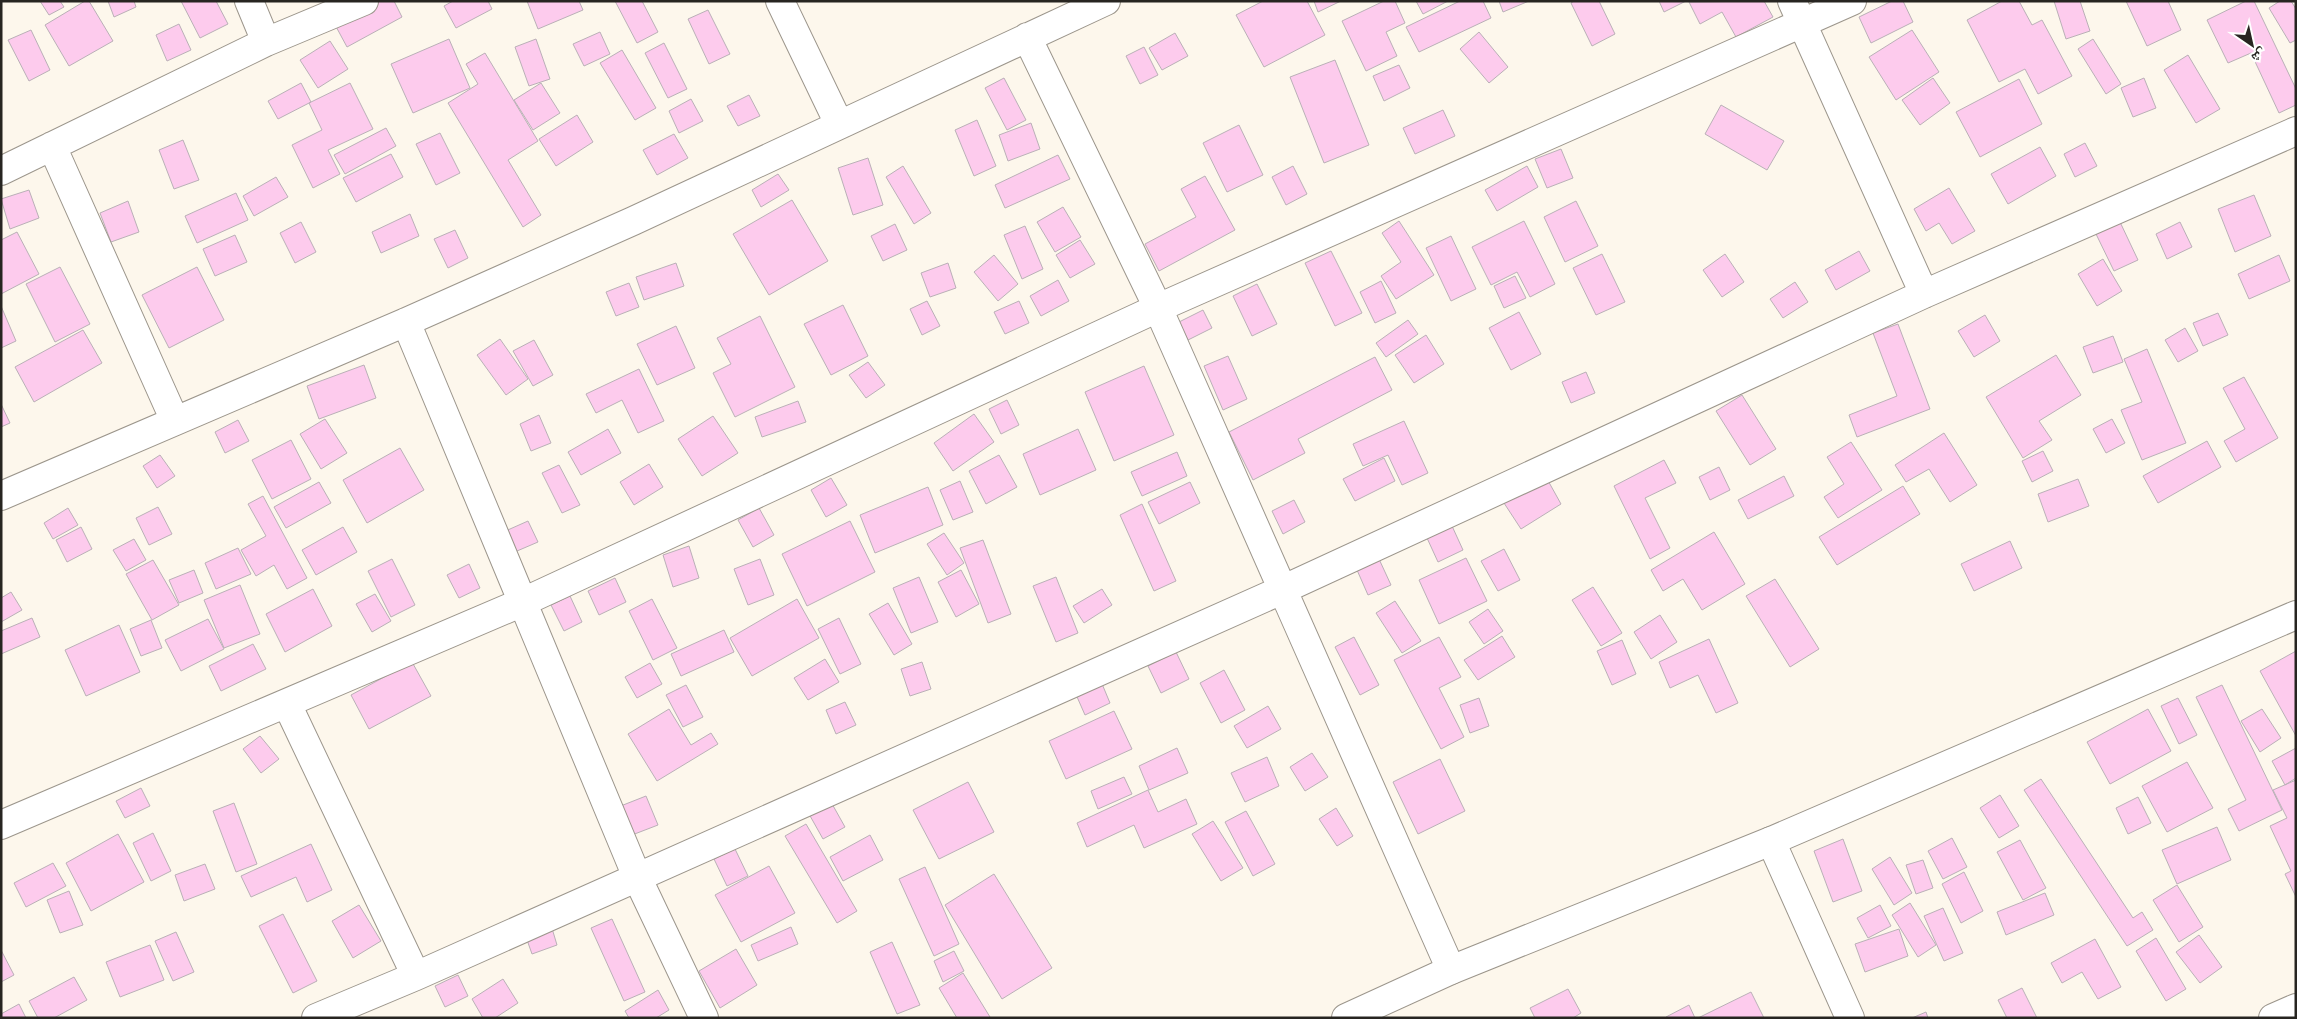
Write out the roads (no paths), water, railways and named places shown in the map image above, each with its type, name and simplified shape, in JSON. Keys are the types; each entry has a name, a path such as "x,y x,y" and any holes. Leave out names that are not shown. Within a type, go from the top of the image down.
{"street":[{"path":"248,1 266,42"},
{"path":"1,170 266,42 364,1"},
{"path":"780,1 839,124"},
{"path":"1,496 406,322 633,221 1106,1"},
{"path":"1,825 524,602 1797,13 1852,1"},
{"path":"1797,13 1924,294"},
{"path":"1027,37 1158,308 1451,970"},
{"path":"316,1018 416,976 1284,589 1924,294 2296,131"},
{"path":"52,146 175,421"},
{"path":"406,322 637,877 704,1018"},
{"path":"1346,1018 1451,970 1771,841 2296,615"},
{"path":"287,704 416,976"},
{"path":"1771,841 1850,1018"},
{"path":"2273,1018 2296,1008"}]}
